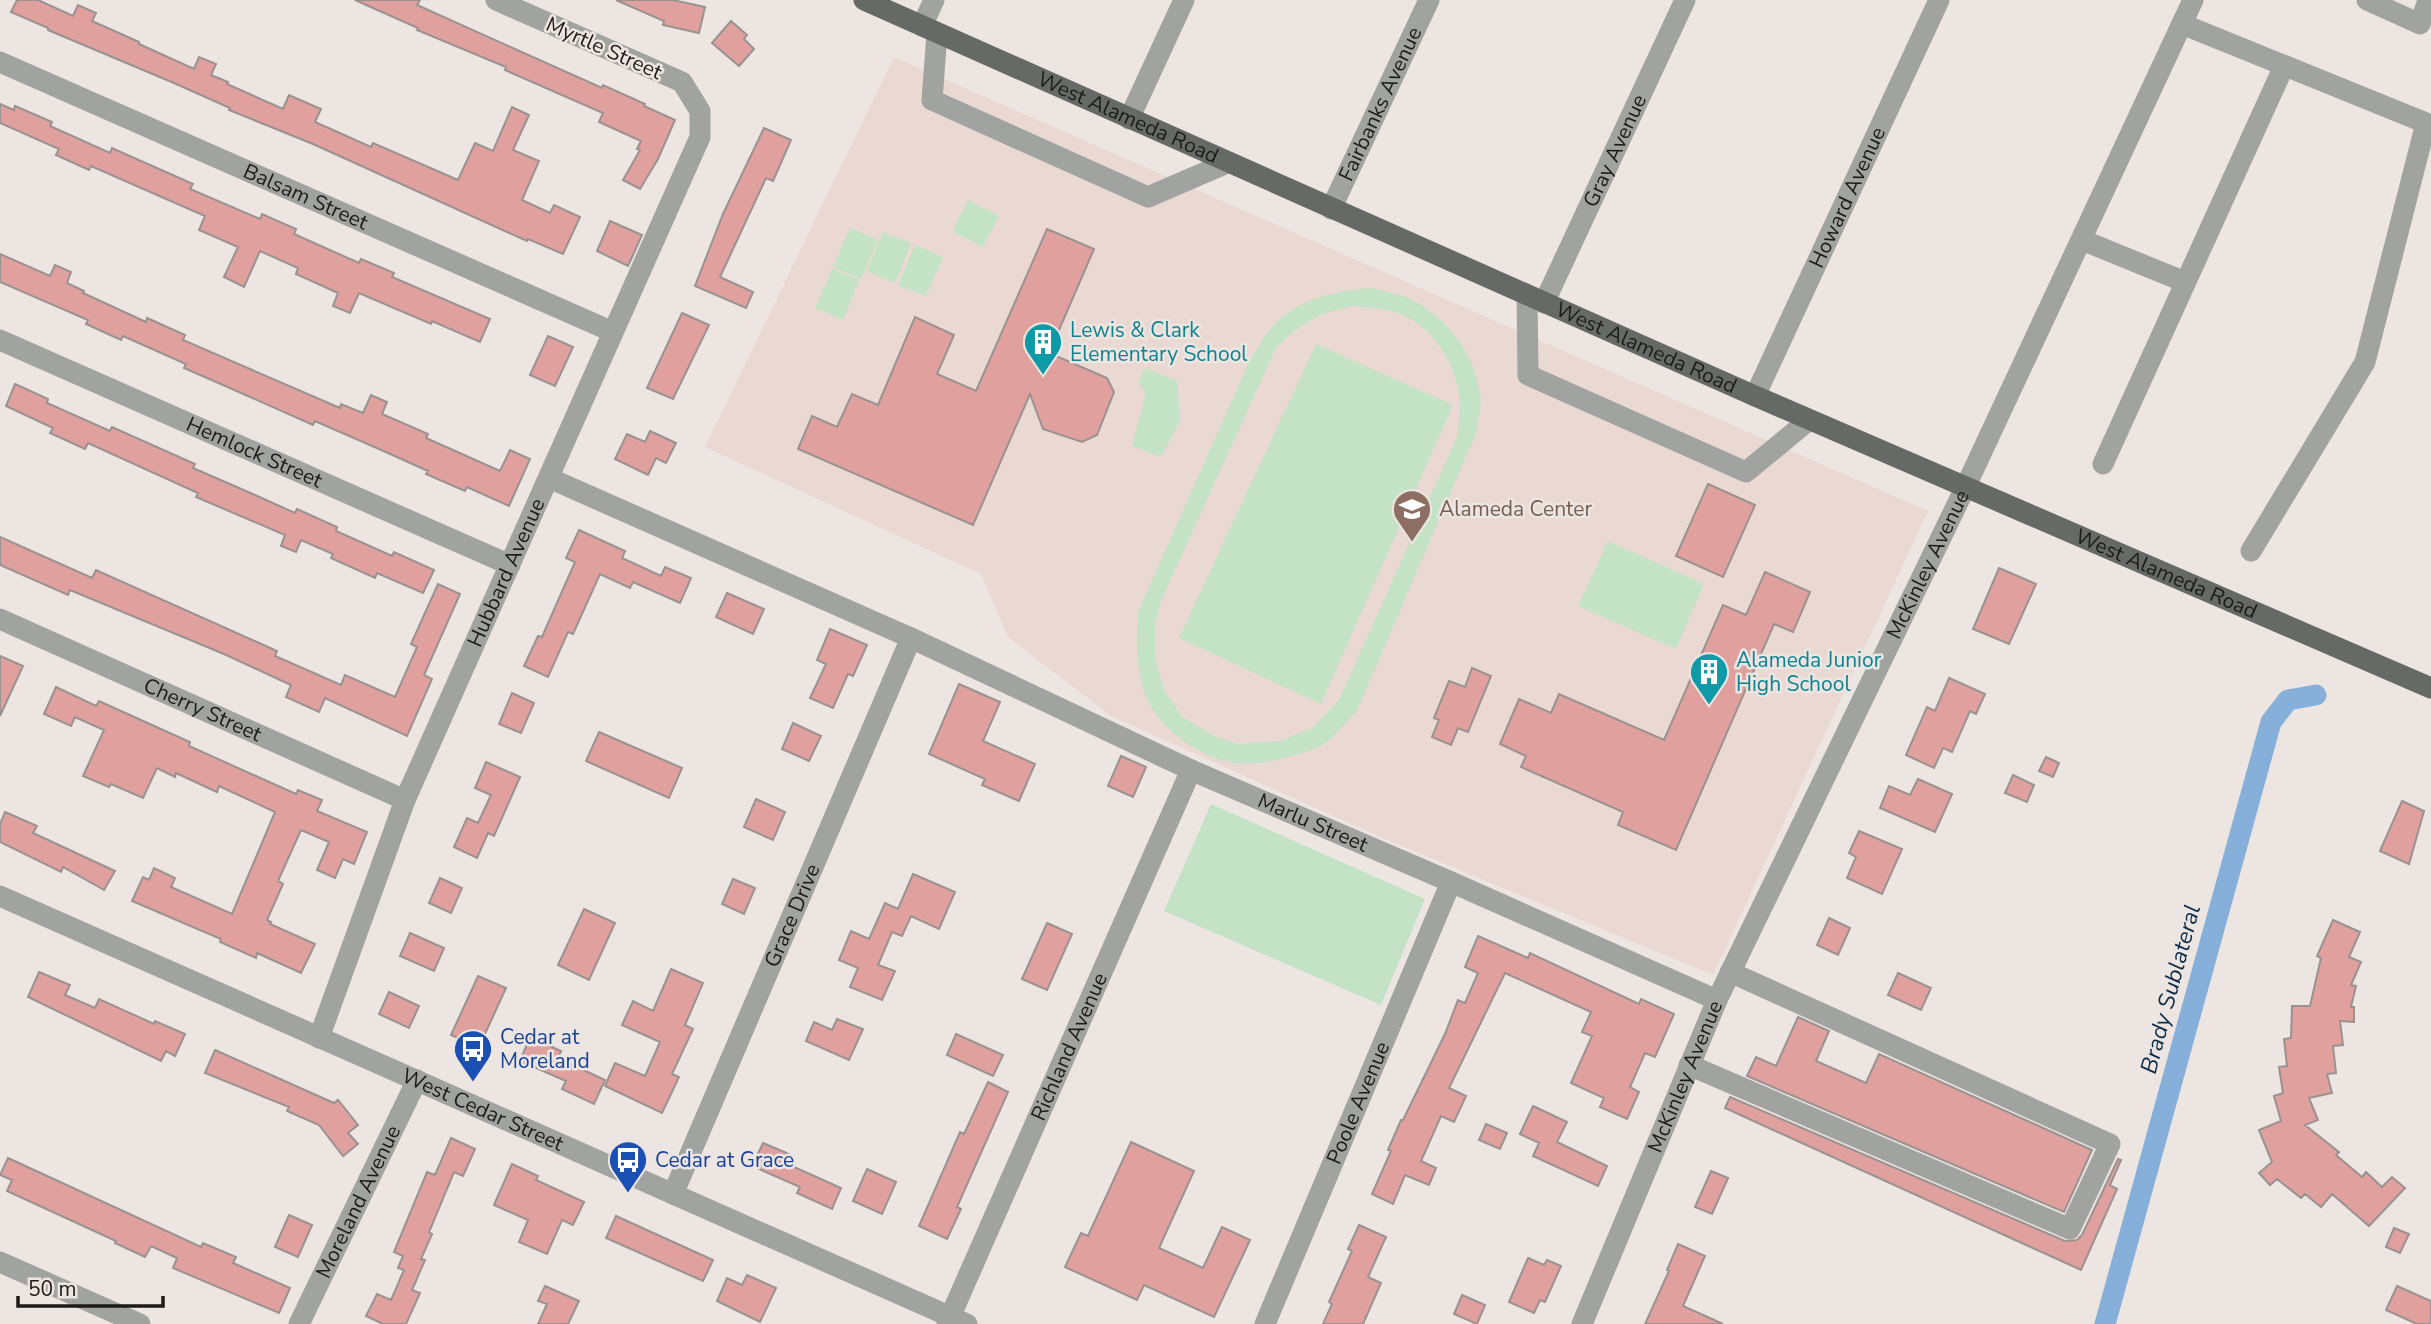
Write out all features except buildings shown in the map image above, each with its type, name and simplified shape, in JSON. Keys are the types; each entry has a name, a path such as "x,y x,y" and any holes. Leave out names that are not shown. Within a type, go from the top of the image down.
{"main road":[{"name":"West Alameda Road","path":"864,0 1809,420 2431,688"}],"street":[{"name":"Myrtle Street","path":"496,0 682,82 700,111"},
{"path":"934,0 929,29 932,100 1148,197 1227,163"},
{"path":"1129,119 1184,0"},
{"name":"Fairbanks Avenue","path":"1331,209 1429,0"},
{"name":"Gray Avenue","path":"1536,299 1685,0"},
{"name":"Howard Avenue","path":"1755,396 1939,0"},
{"name":"McKinley Avenue","path":"1582,1324 1717,1000 1965,488 2193,0"},
{"path":"2367,0 2420,24 2428,0"},
{"path":"2182,24 2426,123 2365,362 2251,551"},
{"name":"Balsam Street","path":"0,62 612,332"},
{"path":"2103,464 2284,66"},
{"name":"Hubbard Avenue","path":"319,1038 405,800 700,137 700,111"},
{"path":"2082,240 2185,282"},
{"path":"1536,299 1528,375 1721,462 1746,472 1809,420"},
{"name":"Hemlock Street","path":"0,341 510,565"},
{"name":"Marlu Street","path":"549,478 911,638 1191,770 1717,1000"},
{"name":"Cherry Street","path":"0,619 405,800"},
{"name":"Grace Drive","path":"673,1194 911,638"},
{"name":"Richland Avenue","path":"955,1322 1191,770"},
{"name":"Poole Avenue","path":"1265,1324 1451,882"},
{"name":"West Cedar Street","path":"0,896 955,1322"},
{"path":"1689,1065 2070,1229 2109,1144 1730,972"},
{"name":"Moreland Avenue","path":"299,1324 417,1080"},
{"path":"0,1262 140,1324"}],"shaded area":[{"name":"Alameda Center","path":"894,57 1928,511 1713,975 1378,836 1111,716 1008,637 981,574 705,447"}],"green space":[{"path":"968,200 999,216 983,247 952,231"},
{"path":"850,228 878,240 861,279 833,267"},
{"path":"883,232 911,243 895,283 867,271"},
{"path":"915,245 943,257 926,296 898,285"},
{"path":"832,269 859,280 843,320 815,308"},
{"path":"1372,288 1408,298 1446,325 1465,350 1477,379 1481,403 1477,431 1357,711 1331,738 1314,749 1262,762 1229,762 1198,750 1184,741 1159,719 1150,706 1141,682 1138,662 1138,612 1250,360 1265,335 1281,318 1305,303","holes":["1353,306 1401,314 1425,329 1435,340 1455,377 1460,409 1457,437 1339,700 1312,728 1280,741 1238,744 1214,736 1182,717 1164,690 1155,659 1155,627 1160,603 1276,348 1311,320"]},
{"path":"1316,344 1453,405 1321,704 1179,638"},
{"path":"1145,368 1177,381 1180,421 1161,457 1132,446 1146,393 1138,382"},
{"path":"1608,541 1704,584 1676,649 1578,606"},
{"path":"1211,804 1425,899 1381,1005 1164,911"}],"waterway":[{"name":"Brady Sublateral","path":"2105,1324 2271,722 2288,700 2316,695"}],"place":[{"name":"Lewis & Clark Elementary School","path":"1043,376"},
{"name":"Alameda Center","path":"1412,543"},
{"name":"Alameda Junior High School","path":"1709,706"},
{"name":"Cedar at Moreland","path":"473,1083"},
{"name":"Cedar at Grace","path":"628,1194"}]}
